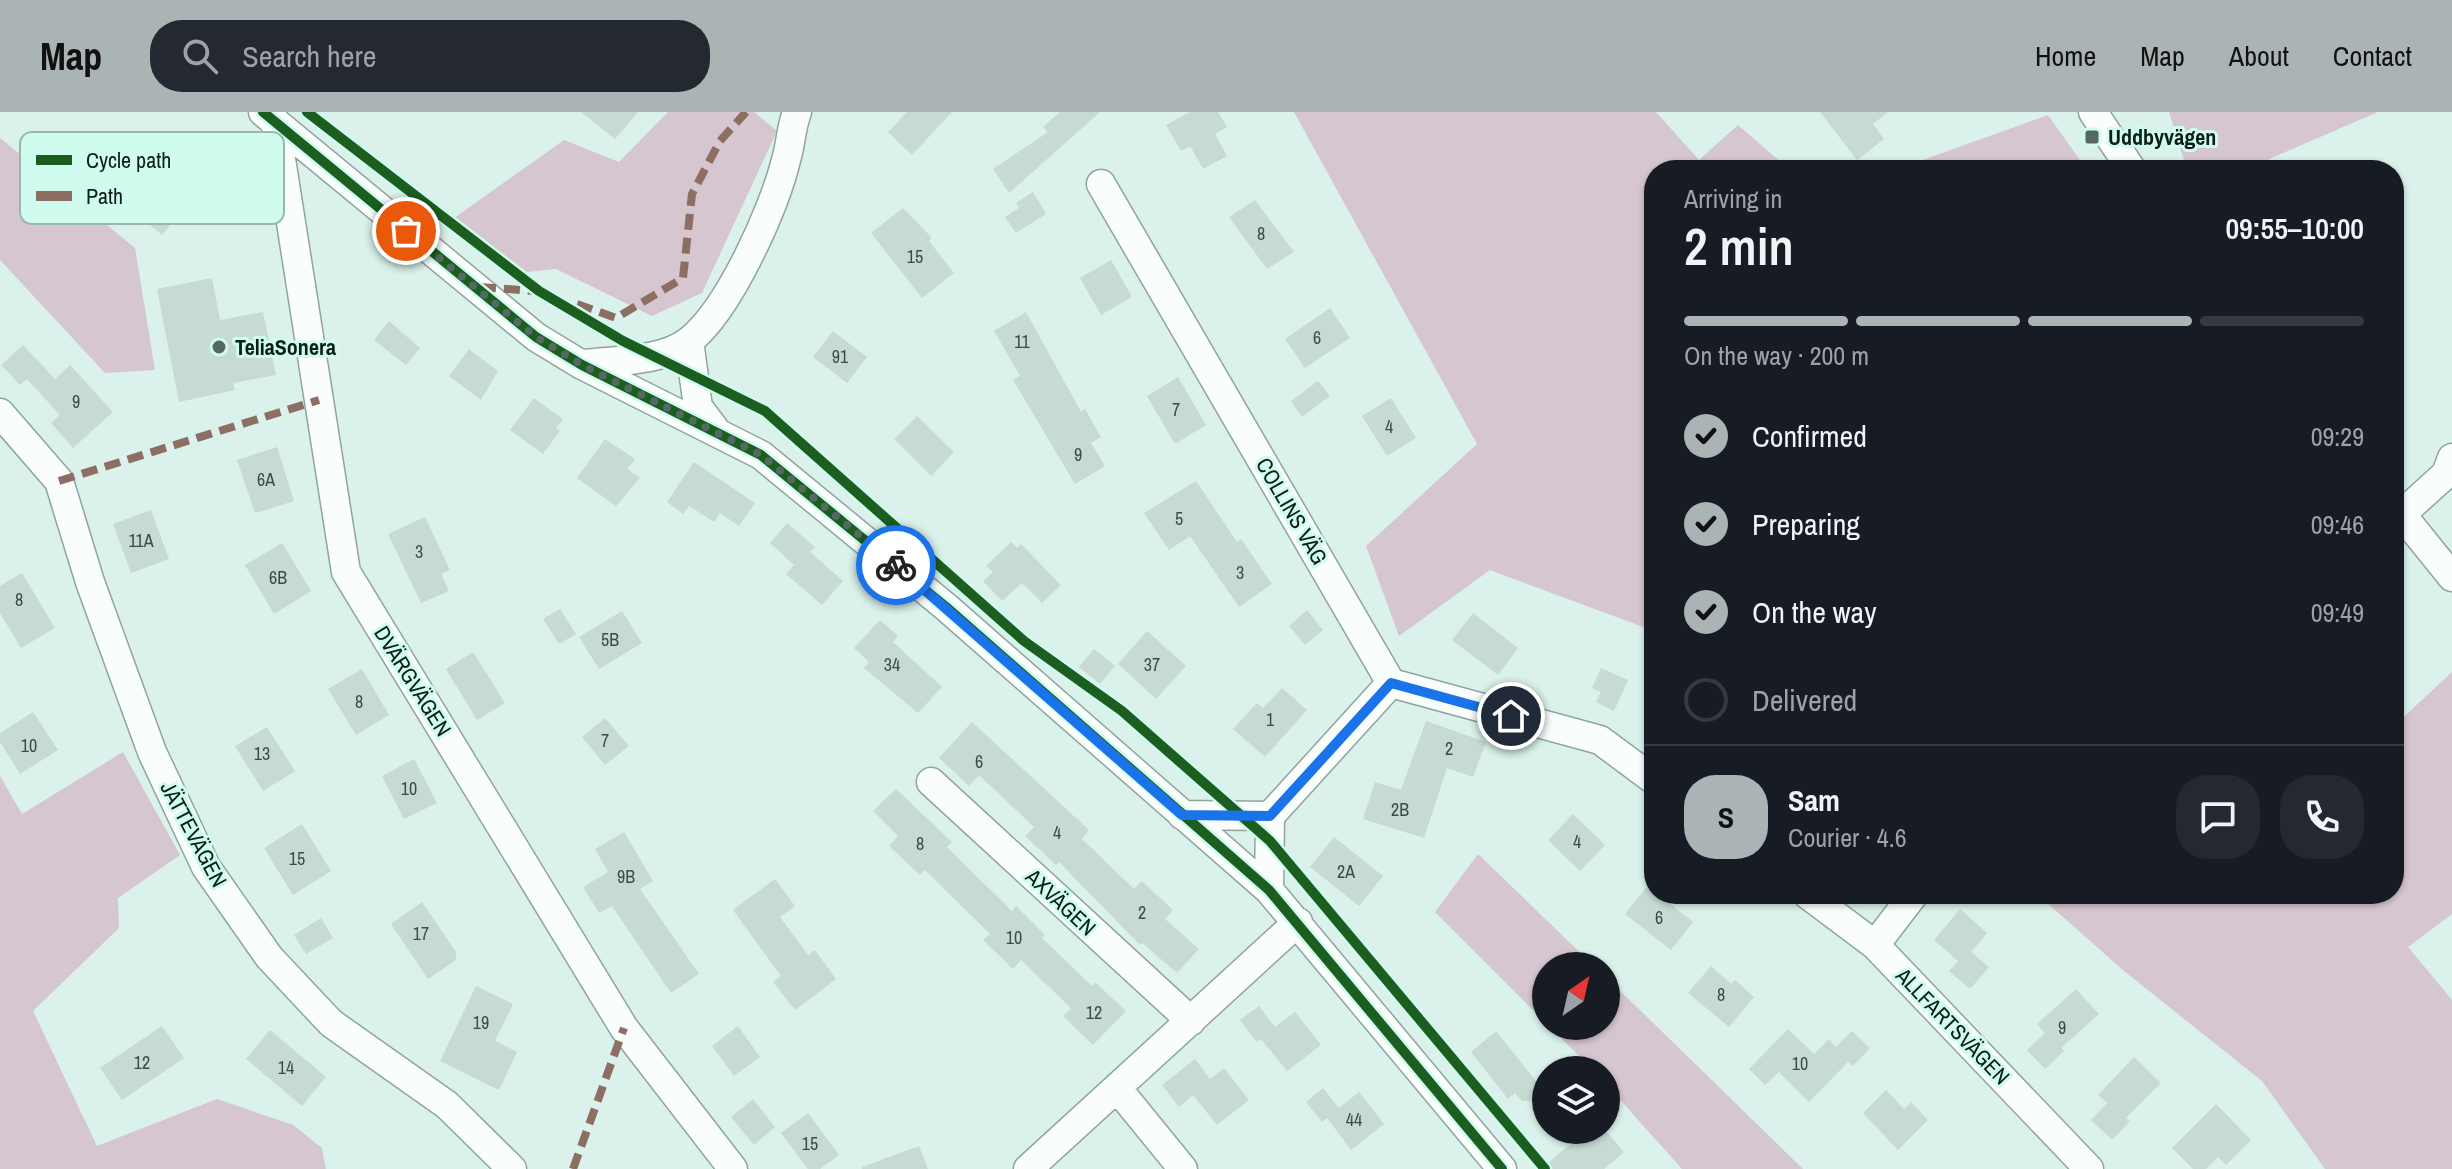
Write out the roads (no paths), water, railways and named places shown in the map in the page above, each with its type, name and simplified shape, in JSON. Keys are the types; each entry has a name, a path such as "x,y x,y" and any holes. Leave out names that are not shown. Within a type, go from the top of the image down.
{"street":[{"path":"2093,112 2125,160"},
{"path":"582,365 653,356 689,341 726,296 755,245 786,162 793,114"},
{"path":"269,117 536,337 582,365 714,429 788,475 946,607 1269,890 1502,1169"},
{"name":"COLLINS VÄG","path":"1101,184 1391,683"},
{"name":"DVÄRGVÄGEN","path":"284,206 346,572 624,1028 733,1169"},
{"path":"689,341 698,407 714,429"},
{"name":"JÄTTEVÄGEN","path":"0,413 59,481 90,582 152,752 206,867 269,957 331,1023 447,1105 512,1169"},
{"path":"2404,508 2446,474 2452,458"},
{"path":"2404,522 2452,577"},
{"path":"1269,890 1270,816 1391,683 1600,740 1644,773"},
{"name":"AXVÄGEN","path":"931,782 1191,1021"},
{"path":"1182,815 1270,816"},
{"name":"ALLFARTSVÄGEN","path":"1820,904 1875,945 2089,1169"},
{"path":"1875,945 1906,904"},
{"path":"1028,1169 1298,922"},
{"path":"1117,1088 1183,1169"}],"place":[{"name":"Uddbyvägen","path":"2092,137"},
{"name":"TeliaSonera","path":"219,347"}]}
